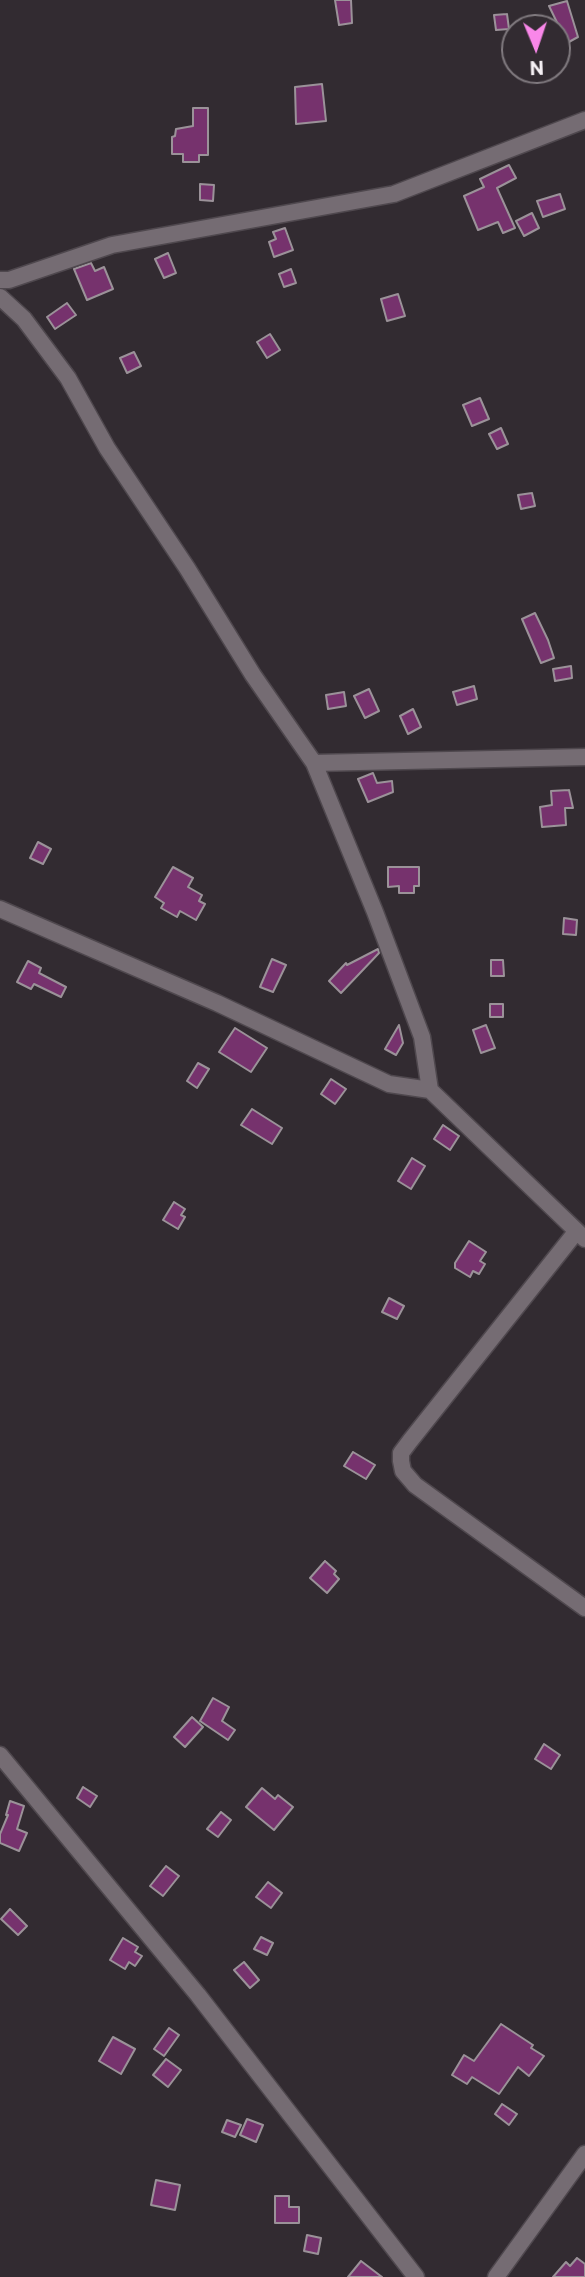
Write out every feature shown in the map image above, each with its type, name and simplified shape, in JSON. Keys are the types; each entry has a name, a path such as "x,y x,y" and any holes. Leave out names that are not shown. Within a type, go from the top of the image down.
{"street":[{"path":"0,280 9,280 112,245 394,194 585,120"},
{"path":"0,297 24,319 68,377 107,448 187,568 253,676 314,763 375,912 422,1037 430,1090"},
{"path":"314,763 585,757"},
{"path":"0,909 217,1003 388,1084 430,1090 581,1236 410,1441 401,1453 401,1461 403,1471 415,1485 585,1608"},
{"path":"0,1755 198,1995 416,2277"},
{"path":"496,2277 585,2154"}],"building":[{"path":"335,0 351,0 352,23 339,25"},
{"path":"567,1 571,14 553,14 549,6"},
{"path":"501,14 501,30 496,30 494,15"},
{"path":"571,14 578,37 571,41"},
{"path":"322,84 326,121 296,124 295,87"},
{"path":"193,108 208,108 208,155 199,155 199,162 183,162 183,154 172,154 172,137 175,136 176,129 193,126"},
{"path":"509,165 516,178 497,188 515,228 503,233 498,222 478,230 464,196 484,187 480,179"},
{"path":"200,184 214,185 213,201 200,200"},
{"path":"560,194 565,209 543,217 537,201"},
{"path":"532,213 539,228 524,236 516,221"},
{"path":"285,228 293,250 274,257 269,242 276,239 273,232"},
{"path":"168,253 176,273 164,278 155,259"},
{"path":"91,263 95,271 104,267 113,289 87,300 74,269"},
{"path":"291,269 296,283 284,287 279,274"},
{"path":"398,294 405,316 387,321 381,299"},
{"path":"67,303 76,315 55,329 47,317"},
{"path":"270,334 280,350 267,358 257,342"},
{"path":"134,352 141,366 127,373 120,358"},
{"path":"480,398 489,419 472,426 463,405"},
{"path":"501,428 508,444 497,449 489,434"},
{"path":"532,493 535,506 521,509 518,495"},
{"path":"535,613 554,658 541,663 522,619"},
{"path":"571,666 572,678 555,681 553,669"},
{"path":"474,686 477,699 457,705 453,692"},
{"path":"369,689 379,711 365,718 354,696"},
{"path":"344,692 346,706 328,709 326,695"},
{"path":"413,709 421,727 408,734 400,716"},
{"path":"373,773 377,783 392,781 393,792 368,802 358,779"},
{"path":"569,790 573,808 565,808 566,825 542,827 540,807 552,805 551,791"},
{"path":"38,842 51,849 43,864 30,858"},
{"path":"173,867 193,878 188,887 202,895 199,901 205,904 196,920 180,911 177,917 161,908 164,903 155,897"},
{"path":"388,867 419,867 419,886 414,886 414,893 399,893 399,886 388,887"},
{"path":"564,918 577,920 576,935 563,934"},
{"path":"378,949 379,953 341,993 329,981 346,963 347,965"},
{"path":"272,959 286,965 273,992 260,987"},
{"path":"491,960 503,960 504,976 491,976"},
{"path":"28,961 41,968 39,973 66,987 61,997 34,984 31,989 17,982"},
{"path":"490,1004 503,1004 503,1017 490,1017"},
{"path":"399,1025 403,1043 396,1055 385,1049"},
{"path":"486,1025 495,1048 481,1053 473,1030"},
{"path":"235,1028 267,1048 251,1072 219,1052"},
{"path":"198,1063 209,1069 197,1088 187,1081"},
{"path":"331,1079 346,1089 335,1104 321,1094"},
{"path":"252,1109 282,1128 272,1144 241,1125"},
{"path":"443,1125 459,1136 450,1150 434,1139"},
{"path":"412,1158 425,1166 411,1189 398,1181"},
{"path":"174,1202 185,1209 181,1215 185,1217 178,1229 163,1220"},
{"path":"469,1241 486,1252 480,1261 485,1264 479,1274 473,1271 470,1277 455,1268 455,1263"},
{"path":"389,1298 404,1306 397,1319 382,1312"},
{"path":"353,1452 375,1465 366,1479 344,1466"},
{"path":"325,1561 336,1571 334,1574 339,1579 327,1593 310,1578"},
{"path":"213,1698 229,1707 222,1721 235,1730 228,1740 200,1721"},
{"path":"192,1717 203,1727 185,1747 174,1737"},
{"path":"544,1744 560,1755 551,1769 535,1759"},
{"path":"83,1787 97,1796 90,1807 77,1798"},
{"path":"262,1788 275,1799 278,1795 293,1807 274,1830 246,1807"},
{"path":"10,1801 24,1806 17,1829 27,1833 19,1851 0,1843"},
{"path":"221,1812 231,1820 218,1837 207,1829"},
{"path":"166,1866 179,1876 163,1896 150,1886"},
{"path":"268,1882 282,1893 271,1908 256,1897"},
{"path":"10,1909 27,1926 18,1935 1,1919"},
{"path":"261,1937 273,1943 267,1955 254,1949"},
{"path":"123,1938 138,1947 135,1952 142,1956 135,1966 129,1962 125,1969 110,1960"},
{"path":"244,1962 259,1980 250,1988 234,1970"},
{"path":"501,2024 533,2045 531,2048 544,2056 529,2076 518,2067 499,2094 472,2077 467,2084 452,2075 464,2055 474,2061"},
{"path":"169,2028 179,2035 164,2056 154,2049"},
{"path":"113,2037 135,2049 121,2074 99,2061"},
{"path":"166,2059 181,2070 168,2087 153,2075"},
{"path":"502,2104 517,2114 509,2125 495,2114"},
{"path":"247,2119 263,2125 256,2142 240,2135"},
{"path":"227,2120 241,2125 235,2137 222,2132"},
{"path":"156,2180 180,2185 175,2210 151,2205"},
{"path":"275,2196 289,2196 289,2207 299,2207 299,2223 275,2223"},
{"path":"307,2235 321,2238 318,2254 304,2251"},
{"path":"577,2258 585,2264 585,2277 553,2277 566,2262 570,2266"},
{"path":"361,2261 382,2277 348,2277"}]}
